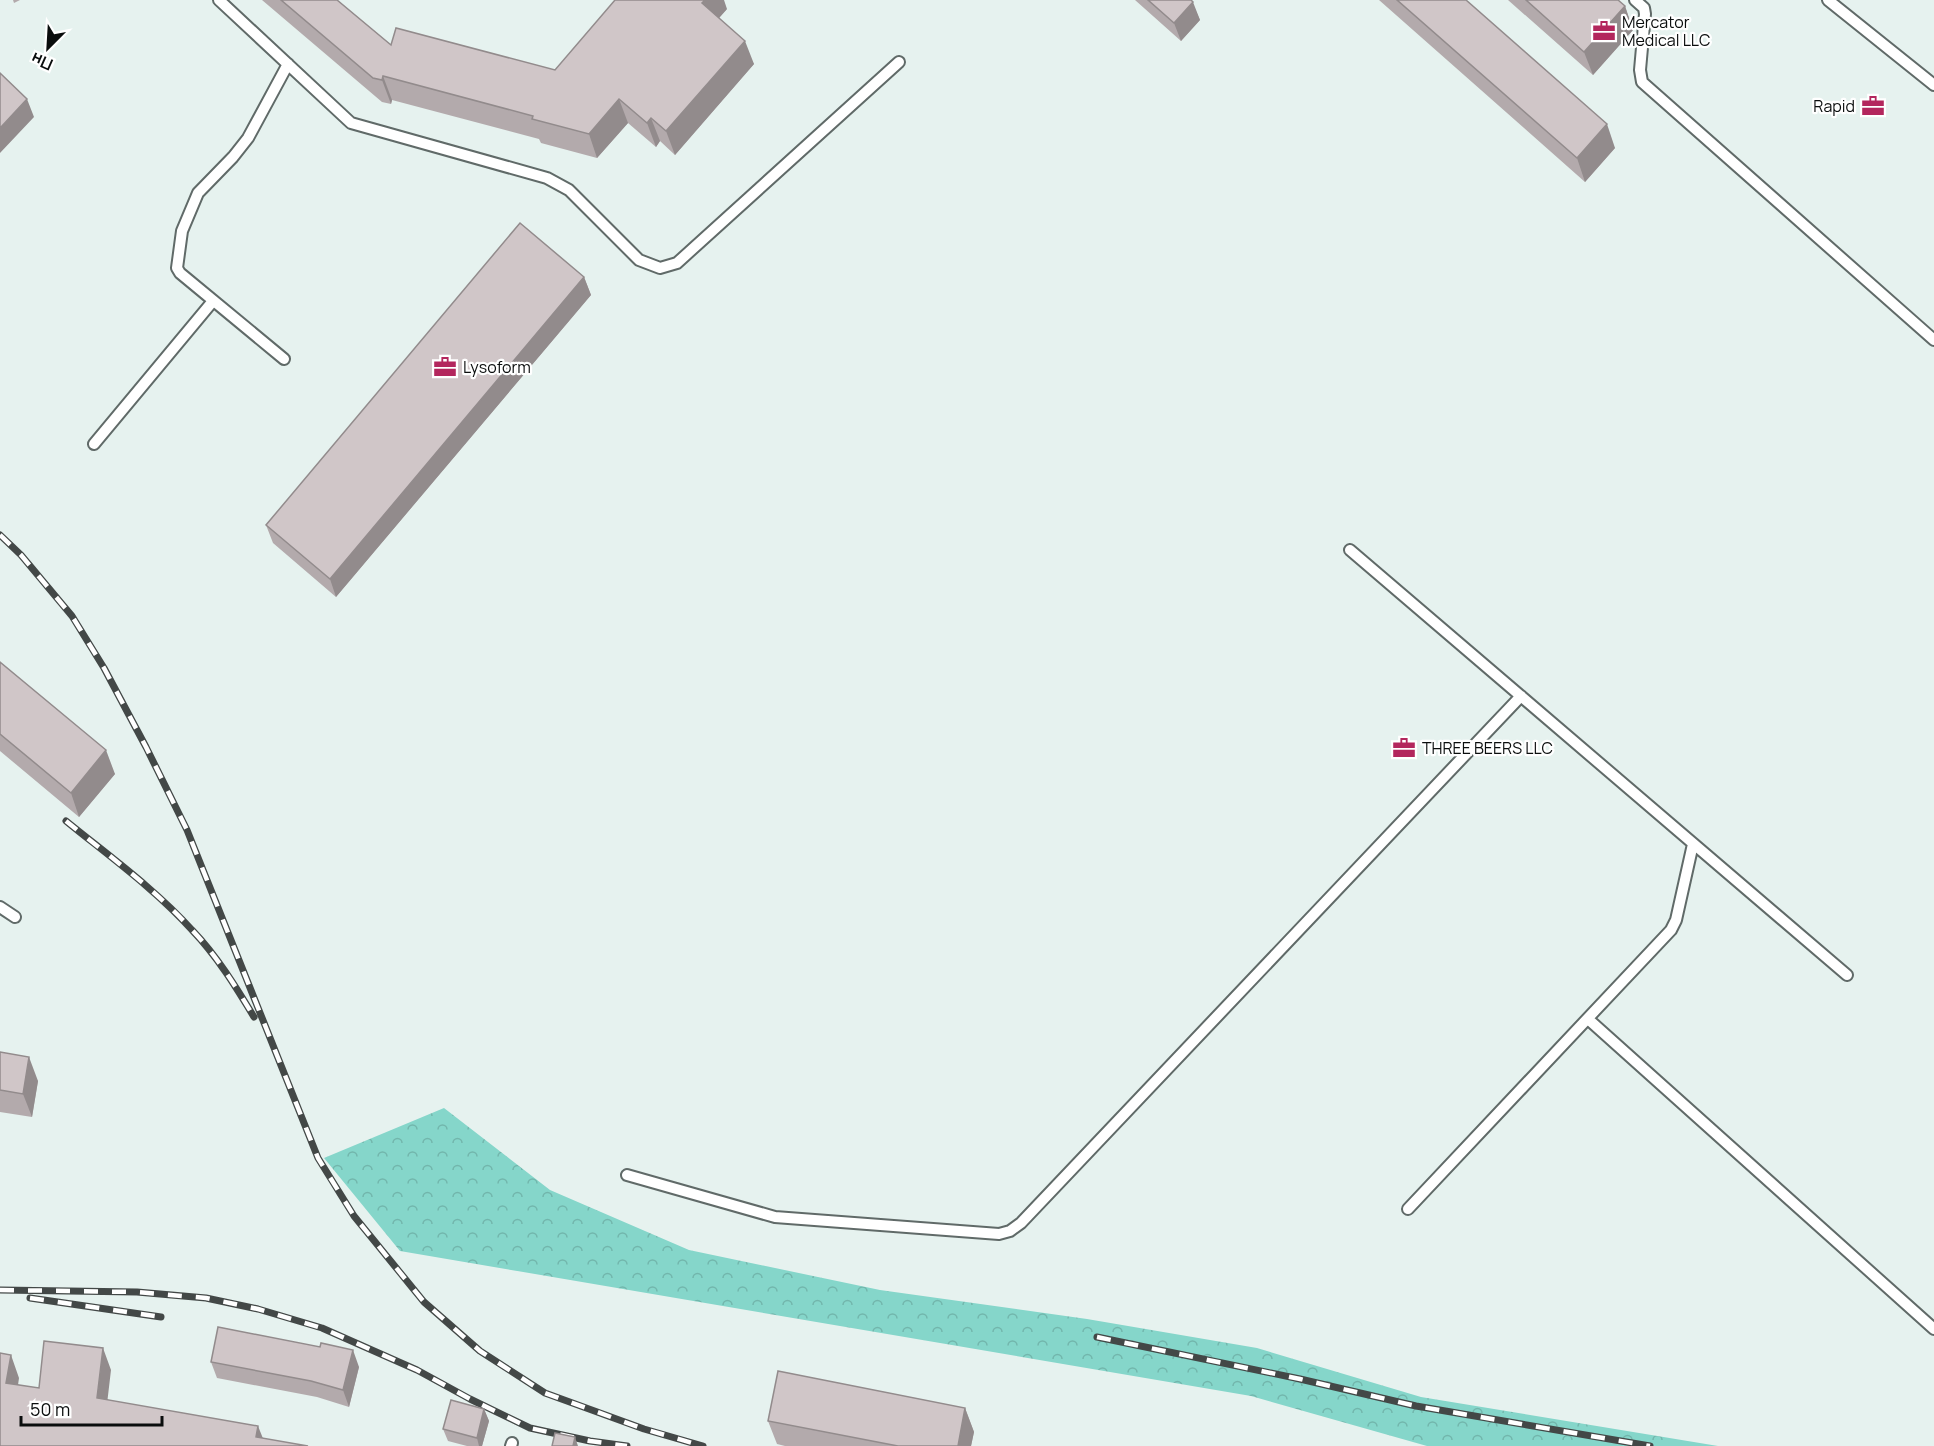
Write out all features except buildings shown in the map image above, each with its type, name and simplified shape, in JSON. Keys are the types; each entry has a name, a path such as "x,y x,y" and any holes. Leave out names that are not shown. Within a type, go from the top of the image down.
{"lane":[{"path":"219,0 351,123 547,178 569,190 639,260 660,268 677,263 899,63"},
{"path":"1635,0 1644,8 1645,14 1640,70 1642,82 1934,340"},
{"path":"1828,0 1934,85"},
{"path":"284,359 178,270 182,231 198,193 248,138 288,64"},
{"path":"94,444 213,301"},
{"path":"1350,550 1847,975"},
{"path":"627,1175 776,1217 999,1234 1010,1231 1021,1223 1521,696"},
{"path":"1408,1209 1671,930 1676,920 1693,844"},
{"path":"0,907 15,917"},
{"path":"1588,1019 1934,1329"}],"green space":[{"path":"444,1108 550,1190 689,1250 880,1290 1087,1319 1257,1348 1421,1397 1718,1446 1427,1446 1251,1396 400,1251 324,1158"}],"railway":[{"path":"0,535 21,555 72,616 104,668 146,747 187,830 318,1158 354,1216 424,1302 480,1351 545,1393 644,1429 703,1446"},
{"path":"66,821 131,873 178,915 218,961 254,1017"},
{"path":"0,1290 137,1292 206,1298 258,1309 322,1328 417,1370 530,1428 590,1441 627,1446"},
{"path":"30,1298 161,1317"},
{"path":"1097,1337 1300,1379 1416,1406 1650,1446"}],"place":[{"name":"Mercator Medical LLC","path":"1604,31"},
{"name":"Rapid","path":"1873,106"},
{"name":"Lysoform","path":"445,367"},
{"name":"THREE BEERS LLC","path":"1404,748"}]}
